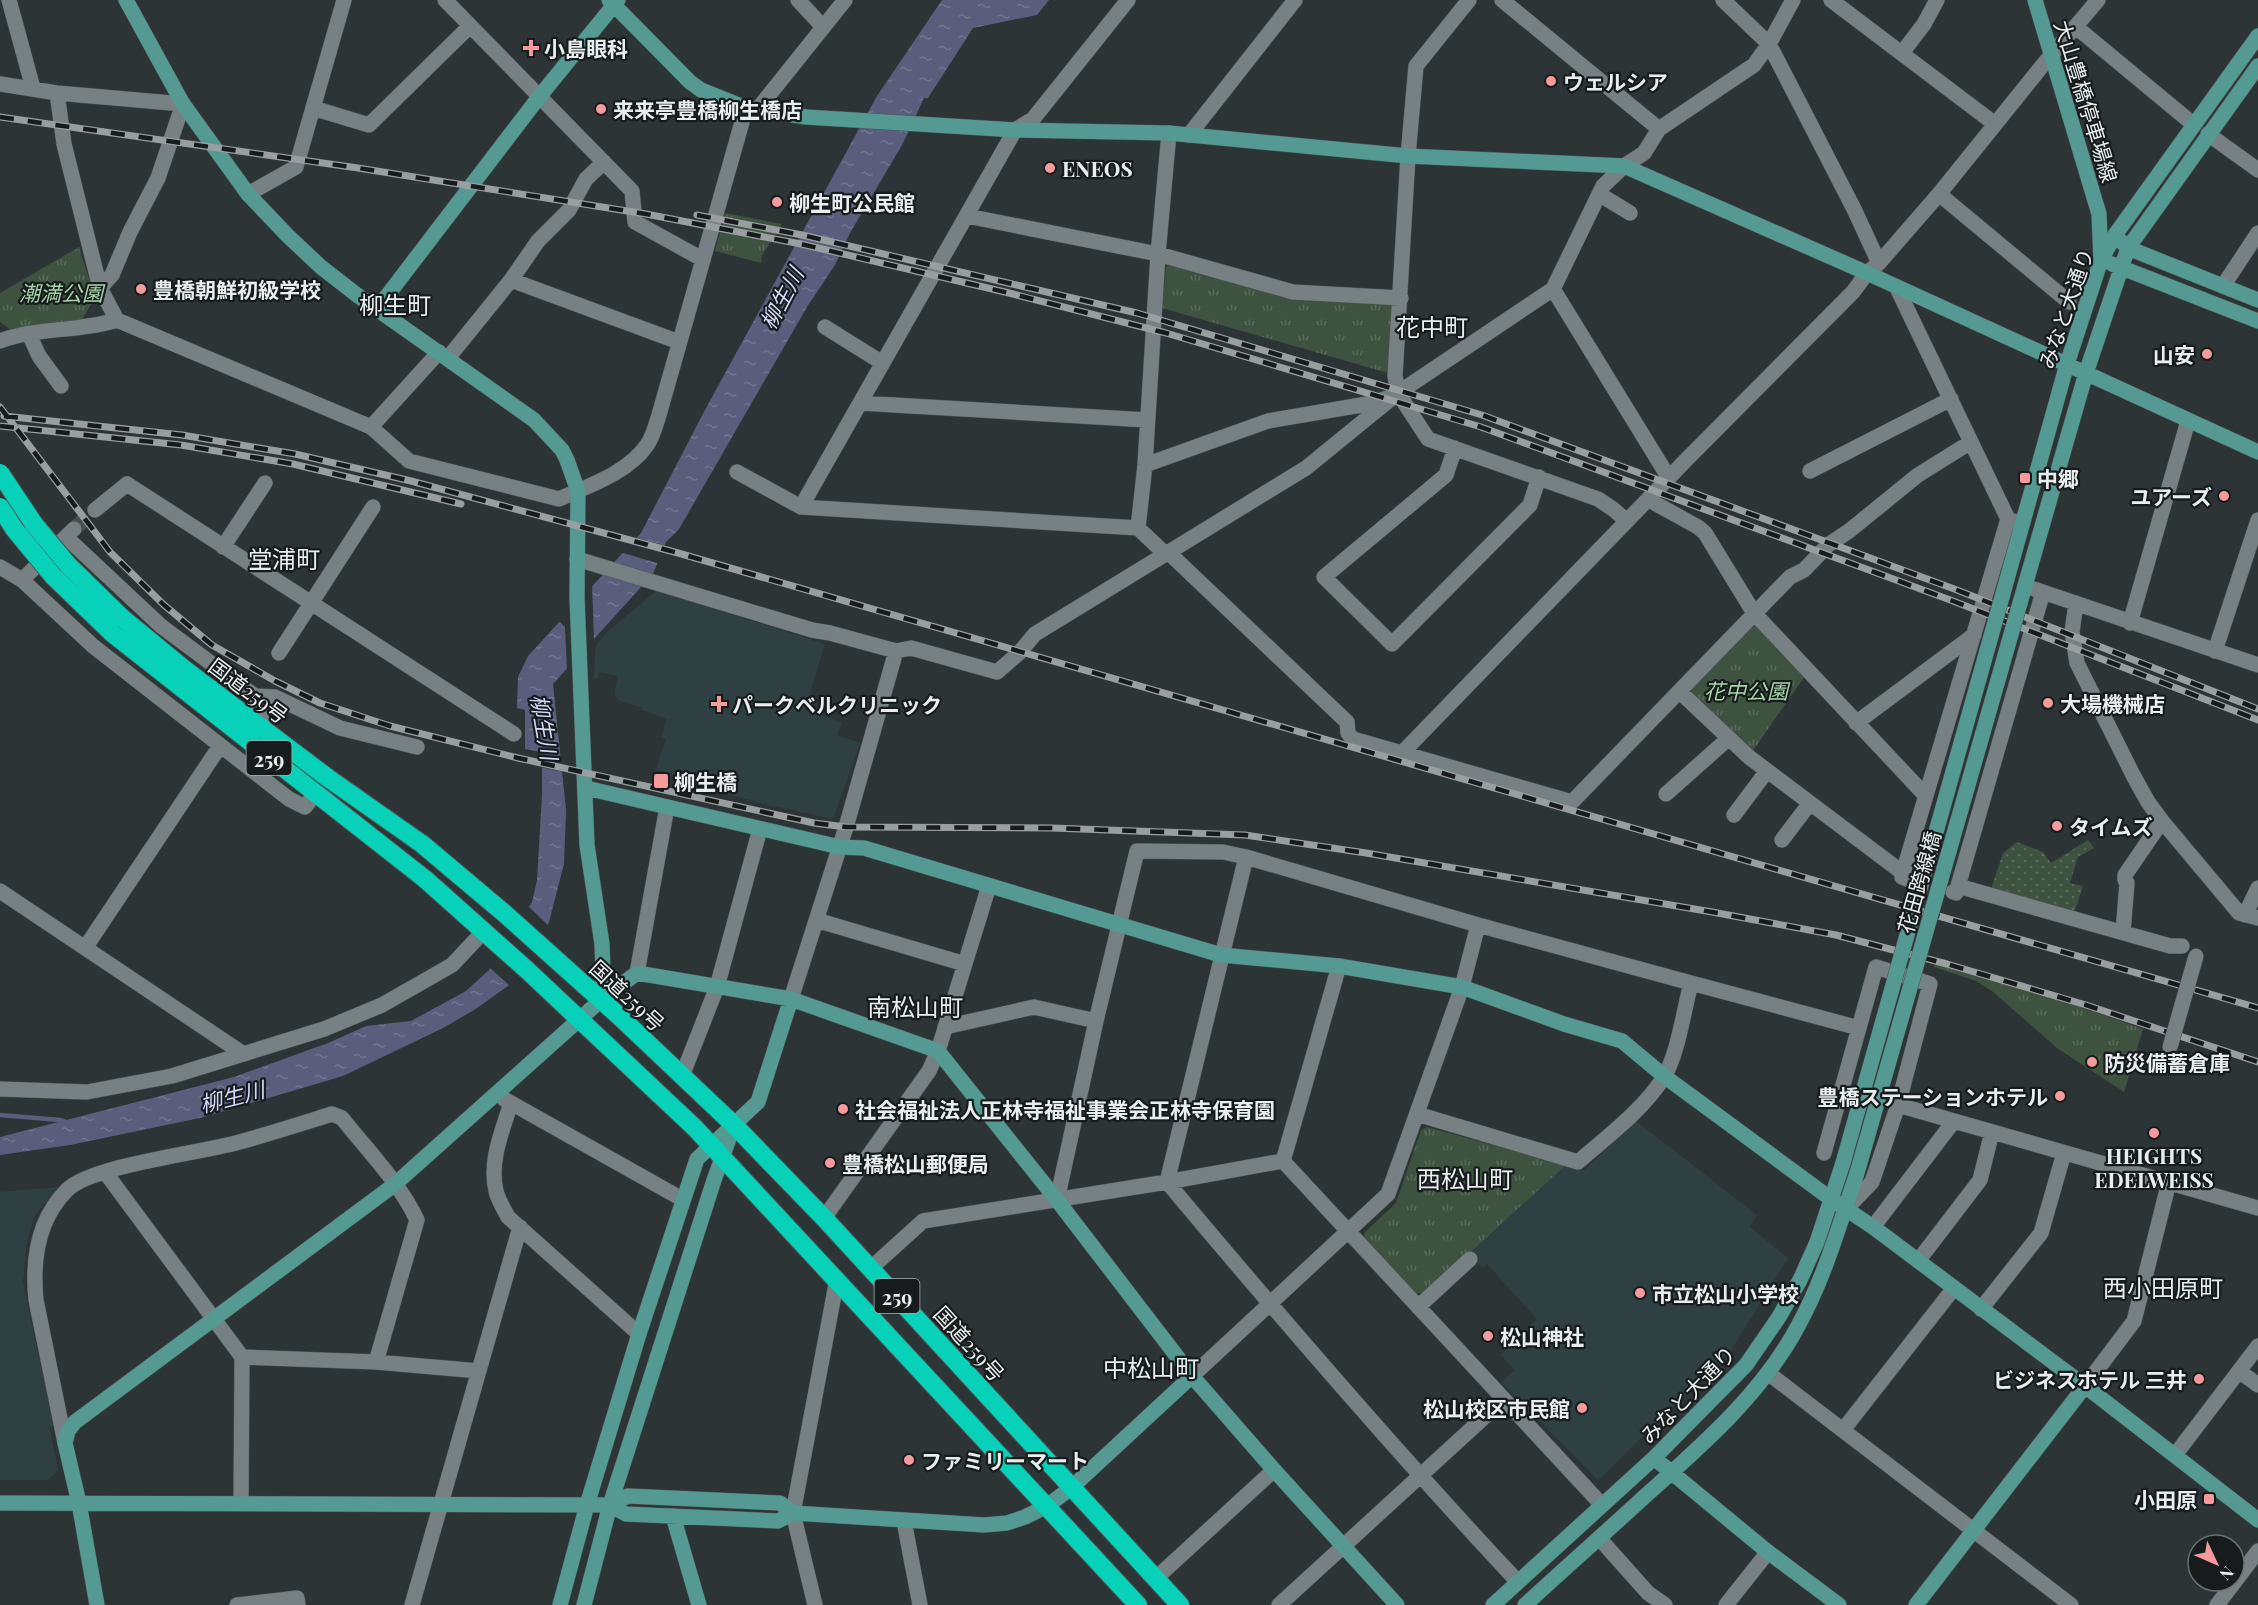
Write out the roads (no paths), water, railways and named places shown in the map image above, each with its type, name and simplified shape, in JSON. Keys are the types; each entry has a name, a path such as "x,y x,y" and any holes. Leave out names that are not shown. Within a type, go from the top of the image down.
{"highway":[{"name":"国道259号","path":"0,473 34,524 60,571 113,634 425,879 527,970 718,1150 1138,1605"},
{"name":"国道259号","path":"0,507 15,530 60,571 328,778 422,844 504,913 601,1000 734,1125 824,1218 1179,1605"}],"street":[{"path":"9,0 33,88"},
{"path":"126,0 183,104 248,194 321,267 376,309 534,420 562,450 567,460 578,491 578,599 587,845 602,944 601,1000"},
{"path":"248,194 296,167 344,0"},
{"path":"445,0 632,191 635,222 702,259"},
{"path":"798,0 824,27"},
{"path":"57,93 64,144 100,288 117,320 371,427 409,461 559,499 625,466 639,456 649,443 659,415 702,259 751,109 845,0"},
{"path":"801,507 881,362 1015,130 1033,119 1128,0"},
{"path":"1189,135 1295,0"},
{"path":"1469,0 1416,66 1408,156 1395,376 1398,393 1428,439 1598,499 1627,521"},
{"path":"1502,0 1659,129"},
{"path":"1723,0 1769,44 1854,209 1879,263"},
{"path":"577,559 812,630 896,651 911,648 997,672 1019,653 1035,634 1306,468 1398,393 1553,290 1603,186 1624,166 1644,153 1659,129 1754,65 1769,44 1793,0"},
{"path":"1831,0 1995,124"},
{"path":"1902,53 1924,24 1938,0"},
{"name":"大山豊橋停車場線","path":"2035,0 2099,214 2101,260"},
{"path":"1403,752 1853,292 1867,273 1879,263 1940,194 2098,0"},
{"path":"376,309 614,2 690,82 701,90 751,109 806,117 915,125 1015,130 1169,133 1408,156 1624,166 1867,273 2258,452"},
{"path":"313,108 369,125 470,26"},
{"path":"2076,27 2193,124"},
{"name":"みなと大通り","path":"2002,597 2067,364 2101,260 2115,235 2258,36"},
{"name":"みなと大通り","path":"2020,603 2086,373 2128,248 2258,66"},
{"path":"0,84 57,93 183,104"},
{"path":"100,288 112,275 130,232 158,178 183,104"},
{"path":"1138,528 1145,465 1158,254 1169,133"},
{"path":"2208,134 2258,170"},
{"path":"371,427 443,355 511,280 538,241 569,210 586,179 604,162"},
{"path":"1599,194 1630,213"},
{"path":"1940,194 2069,302"},
{"name":"大山豊橋停車場線","path":"2099,214 2128,248 2258,300"},
{"path":"967,216 1158,254 1293,292 1401,298"},
{"path":"2223,286 2258,233"},
{"path":"2101,260 2258,321"},
{"path":"511,280 679,342"},
{"path":"1680,692 1767,771 1905,876 1926,796 2008,519 1897,288"},
{"path":"1553,290 1670,478"},
{"path":"5,336 96,327 117,320"},
{"path":"825,327 881,362"},
{"path":"30,334 39,356 61,386"},
{"path":"1145,465 1268,422 1373,403 1398,393"},
{"path":"1810,471 1951,399"},
{"path":"860,403 1147,420"},
{"path":"2130,623 2188,421"},
{"path":"737,471 801,507 1138,528 1161,550 1169,553 1347,722 1348,733 1353,739 1572,802 1790,577 1804,570 1828,545 1850,531 1918,475 1971,442"},
{"path":"1455,448 1446,475 1324,577 1392,644 1530,505 1539,477"},
{"path":"223,547 265,483"},
{"path":"95,510 127,484 514,734"},
{"path":"1649,500 1705,533 1754,613 1926,796"},
{"path":"279,653 373,507"},
{"path":"2008,519 2023,524"},
{"path":"2215,651 2258,520"},
{"path":"22,580 70,533 161,626 255,696 275,697 340,728 417,747"},
{"path":"0,567 22,580 93,646 289,800 305,807 315,794"},
{"path":"2025,586 2258,665"},
{"path":"2043,592 1955,889 2170,946 2182,946"},
{"name":"花田跨線橋","path":"1843,1163 2002,597"},
{"name":"花田跨線橋","path":"1857,1173 2020,603"},
{"path":"2076,603 2072,632 2078,663 2148,802 2239,913 2252,917 2258,888"},
{"path":"1856,723 1974,635"},
{"path":"584,1605 610,1505 718,1150 734,1125 758,1102 840,847 896,651"},
{"path":"255,696 264,729"},
{"path":"1666,794 1729,738"},
{"path":"85,948 220,746"},
{"path":"1734,815 1767,771"},
{"path":"586,788 840,847 864,848 1221,955 1339,966 1462,987 1622,1041 1664,1076 1831,1199 1873,1227 2085,1386 2258,1520"},
{"path":"1782,840 1810,803"},
{"path":"65,1443 68,1431 75,1422 394,1185 579,1019 637,973 667,807"},
{"path":"2123,933 2127,883 2125,875 2162,821"},
{"path":"682,1076 717,987 760,829"},
{"path":"1057,1200 1096,1021 1137,851 1223,852 1246,857 1478,925 1859,1028"},
{"path":"1167,1182 1246,857"},
{"path":"824,1218 929,1071 938,1051 989,886"},
{"path":"0,891 242,1053"},
{"path":"816,920 965,964"},
{"path":"610,1505 626,1514 778,1521 793,1513 984,1525 1007,1523 1047,1506 1071,1488 1389,1194 1462,987 1478,925"},
{"path":"0,1089 87,1092 172,1076 324,1029 382,1005 452,965 485,934"},
{"path":"2170,1047 2196,956"},
{"path":"1282,1161 1339,966"},
{"path":"1824,1153 1875,967 1930,984 1898,1105 1872,1182 1846,1209"},
{"path":"637,973 791,999 938,1051 1057,1200 1192,1376 1397,1605"},
{"path":"1417,1114 1578,1162 1629,1118 1664,1076 1672,1056 1691,983"},
{"path":"945,1027 1034,1007 1096,1021"},
{"path":"496,1094 682,1199"},
{"path":"511,1103 495,1154 494,1173 496,1193 508,1217 639,1334"},
{"path":"1898,1105 2258,1208"},
{"path":"97,1605 79,1503 36,1300 34,1278 36,1250 44,1222 68,1189 92,1175 235,1143 332,1114 342,1118 394,1185 417,1220 376,1362"},
{"path":"1873,1227 1954,1121"},
{"path":"1918,1261 1980,1180 1992,1132"},
{"path":"560,1605 587,1505 682,1199 697,1159 718,1150"},
{"path":"1981,1309 2041,1233 2064,1153"},
{"path":"871,1268 923,1221 1282,1161"},
{"path":"1282,1161 1602,1505"},
{"name":"みなと大通り","path":"1493,1605 1654,1458 1746,1365 1779,1317 1800,1280 1817,1242 1843,1163"},
{"path":"105,1172 242,1357 241,1503"},
{"name":"みなと大通り","path":"1525,1605 1734,1413 1768,1373 1797,1328 1822,1278 1857,1173"},
{"path":"1167,1182 1269,1305 1418,1476 1518,1582"},
{"path":"1916,1605 2134,1321 2169,1182"},
{"path":"412,1605 520,1227"},
{"path":"1418,1307 1470,1259"},
{"path":"815,1605 793,1513 837,1280"},
{"path":"1843,1430 1954,1288"},
{"path":"2175,1455 2258,1346"},
{"path":"242,1357 376,1362 478,1371"},
{"path":"2239,1371 2258,1385"},
{"path":"1768,1373 2071,1605"},
{"path":"1280,1605 1504,1399"},
{"path":"1654,1458 1768,1552 1839,1605"},
{"path":"1155,1579 1274,1470"},
{"path":"0,1503 610,1505 628,1496 780,1503 793,1513"},
{"path":"673,1516 699,1605"},
{"path":"904,1521 920,1605"},
{"path":"1599,1538 1648,1593 1665,1605"},
{"path":"2217,1605 2258,1551"},
{"path":"1726,1605 1768,1552"},
{"path":"237,1605 297,1598 298,1605"}],"water":[{"name":"柳生川","path":"942,0 1049,0 1037,15 973,28 928,98 924,98 902,145 850,233 835,265 807,307 679,529 666,542 653,574 553,684 566,810 564,864 549,922 533,959 508,986 474,1010 443,1028 343,1076 200,1118 70,1145 0,1155 0,1137 234,1077 328,1043 366,1026 411,1021 466,991 489,970 532,902 537,880 542,752 525,749 525,710 517,708 518,677 528,656 641,533 706,408 877,96"}],"waterway":[{"path":"0,1115 66,1122"}],"tunnel":[{"path":"74,529 95,510"}],"railway":[{"path":"0,117 358,168 646,214 801,244 1166,333 1481,427 1953,601 2258,720"},
{"path":"697,215 802,235 1137,313 1482,415 1957,590 2258,709"},
{"path":"0,407 110,552 164,605 212,645 275,681 320,703 390,726 518,758 814,823 846,827 1052,828 1245,835 1366,853 1712,912 1836,935 1947,964 2086,1005 2258,1062"},
{"path":"4,416 182,435 295,454 411,481 678,553 2258,1008"},
{"path":"0,426 181,445 293,464 461,504"}],"place":[{"name":"小島眼科","path":"531,48"},
{"name":"ウェルシア","path":"1551,81"},
{"name":"来来亭豊橋柳生橋店","path":"601,109"},
{"name":"ENEOS","path":"1050,168"},
{"name":"柳生町公民館","path":"777,202"},
{"name":"豊橋朝鮮初級学校","path":"141,289"},
{"name":"山安","path":"2207,354"},
{"name":"中郷","path":"2025,478"},
{"name":"ユアーズ","path":"2224,496"},
{"name":"大場機械店","path":"2048,703"},
{"name":"パークベルクリニック","path":"719,704"},
{"name":"柳生橋","path":"661,781"},
{"name":"タイムズ","path":"2057,826"},
{"name":"防災備蓄倉庫","path":"2092,1062"},
{"name":"豊橋ステーションホテル","path":"2060,1096"},
{"name":"社会福祉法人正林寺福祉事業会正林寺保育園","path":"843,1109"},
{"name":"HEIGHTS EDELWEISS","path":"2154,1133"},
{"name":"豊橋松山郵便局","path":"830,1163"},
{"name":"市立松山小学校","path":"1640,1293"},
{"name":"松山神社","path":"1488,1336"},
{"name":"ビジネスホテル 三井","path":"2199,1379"},
{"name":"松山校区市民館","path":"1582,1408"},
{"name":"ファミリーマート","path":"909,1460"},
{"name":"小田原","path":"2209,1499"}],"district":[{"name":"柳生町","path":"395,304"},
{"name":"花中町","path":"1432,326"},
{"name":"堂浦町","path":"284,558"},
{"name":"南松山町","path":"915,1006"},
{"name":"西松山町","path":"1465,1178"},
{"name":"西小田原町","path":"2163,1287"},
{"name":"中松山町","path":"1151,1367"}],"park label":[{"name":"潮満公園","path":"61,292"},
{"name":"花中公園","path":"1746,690"}]}
